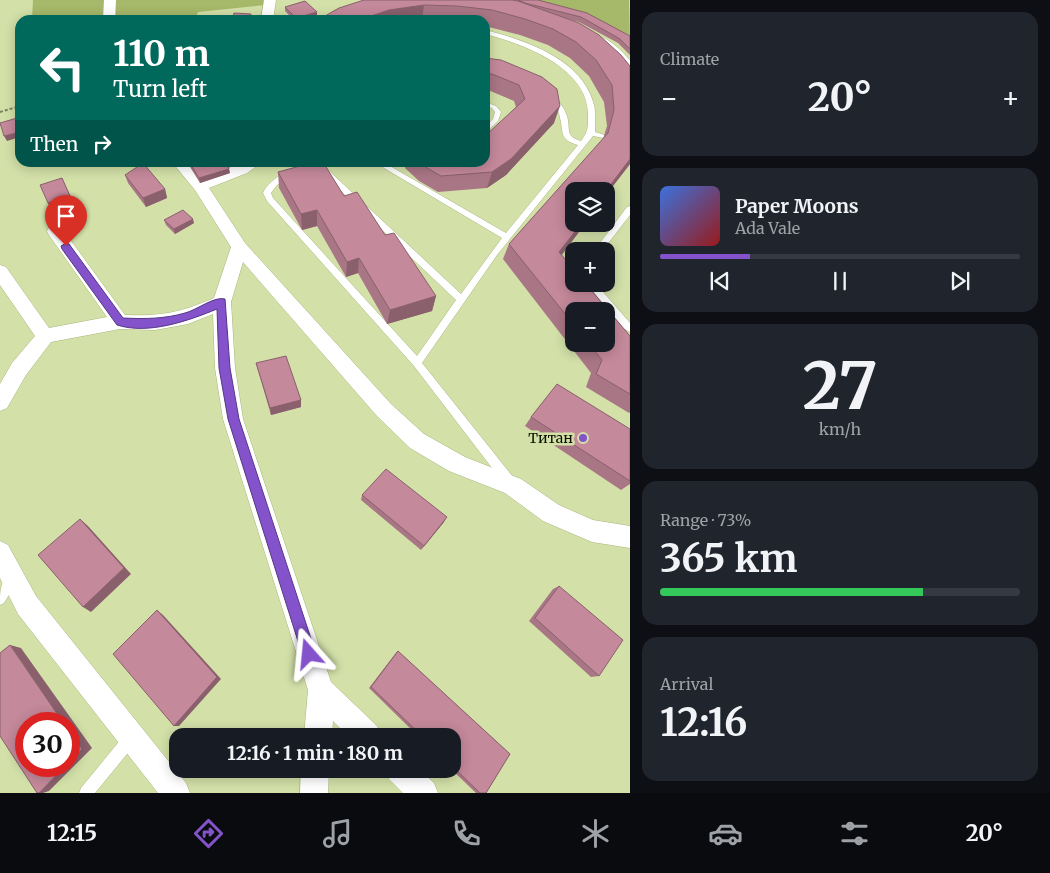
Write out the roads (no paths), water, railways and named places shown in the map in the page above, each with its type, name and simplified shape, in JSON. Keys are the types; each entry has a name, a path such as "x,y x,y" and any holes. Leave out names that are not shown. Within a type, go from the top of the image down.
{"street":[{"path":"109,15 110,0"},
{"path":"268,15 270,0"},
{"path":"183,167 200,186 239,247 384,410 417,441 457,464 513,486 552,513 592,531 630,537"},
{"path":"200,186 247,167"},
{"path":"55,232 120,322"},
{"path":"239,247 222,302 225,368 233,419 321,690 319,728"},
{"path":"0,271 45,336"},
{"path":"0,402 19,368 45,336 120,322 155,323 188,317 222,302"},
{"path":"0,552 7,588 27,605 176,793"},
{"path":"321,690 359,728"},
{"path":"314,793 315,778"},
{"path":"408,778 424,793"}],"lane":[{"path":"416,363 507,237 591,133 590,103 573,74 537,49 512,39 490,33"},
{"path":"594,35 611,45 630,64"},
{"path":"543,89 559,105 564,118 565,133 570,140 582,144"},
{"path":"490,106 498,112 496,120 490,126"},
{"path":"591,133 604,136"},
{"path":"304,167 274,183 267,193 270,199 416,363 513,486"},
{"path":"318,167 461,300"},
{"path":"387,167 507,237"},
{"path":"605,242 630,209"},
{"path":"598,292 626,326 630,328"},
{"path":"86,793 132,737"}],"place":[{"name":"Титан","path":"583,438"}]}
